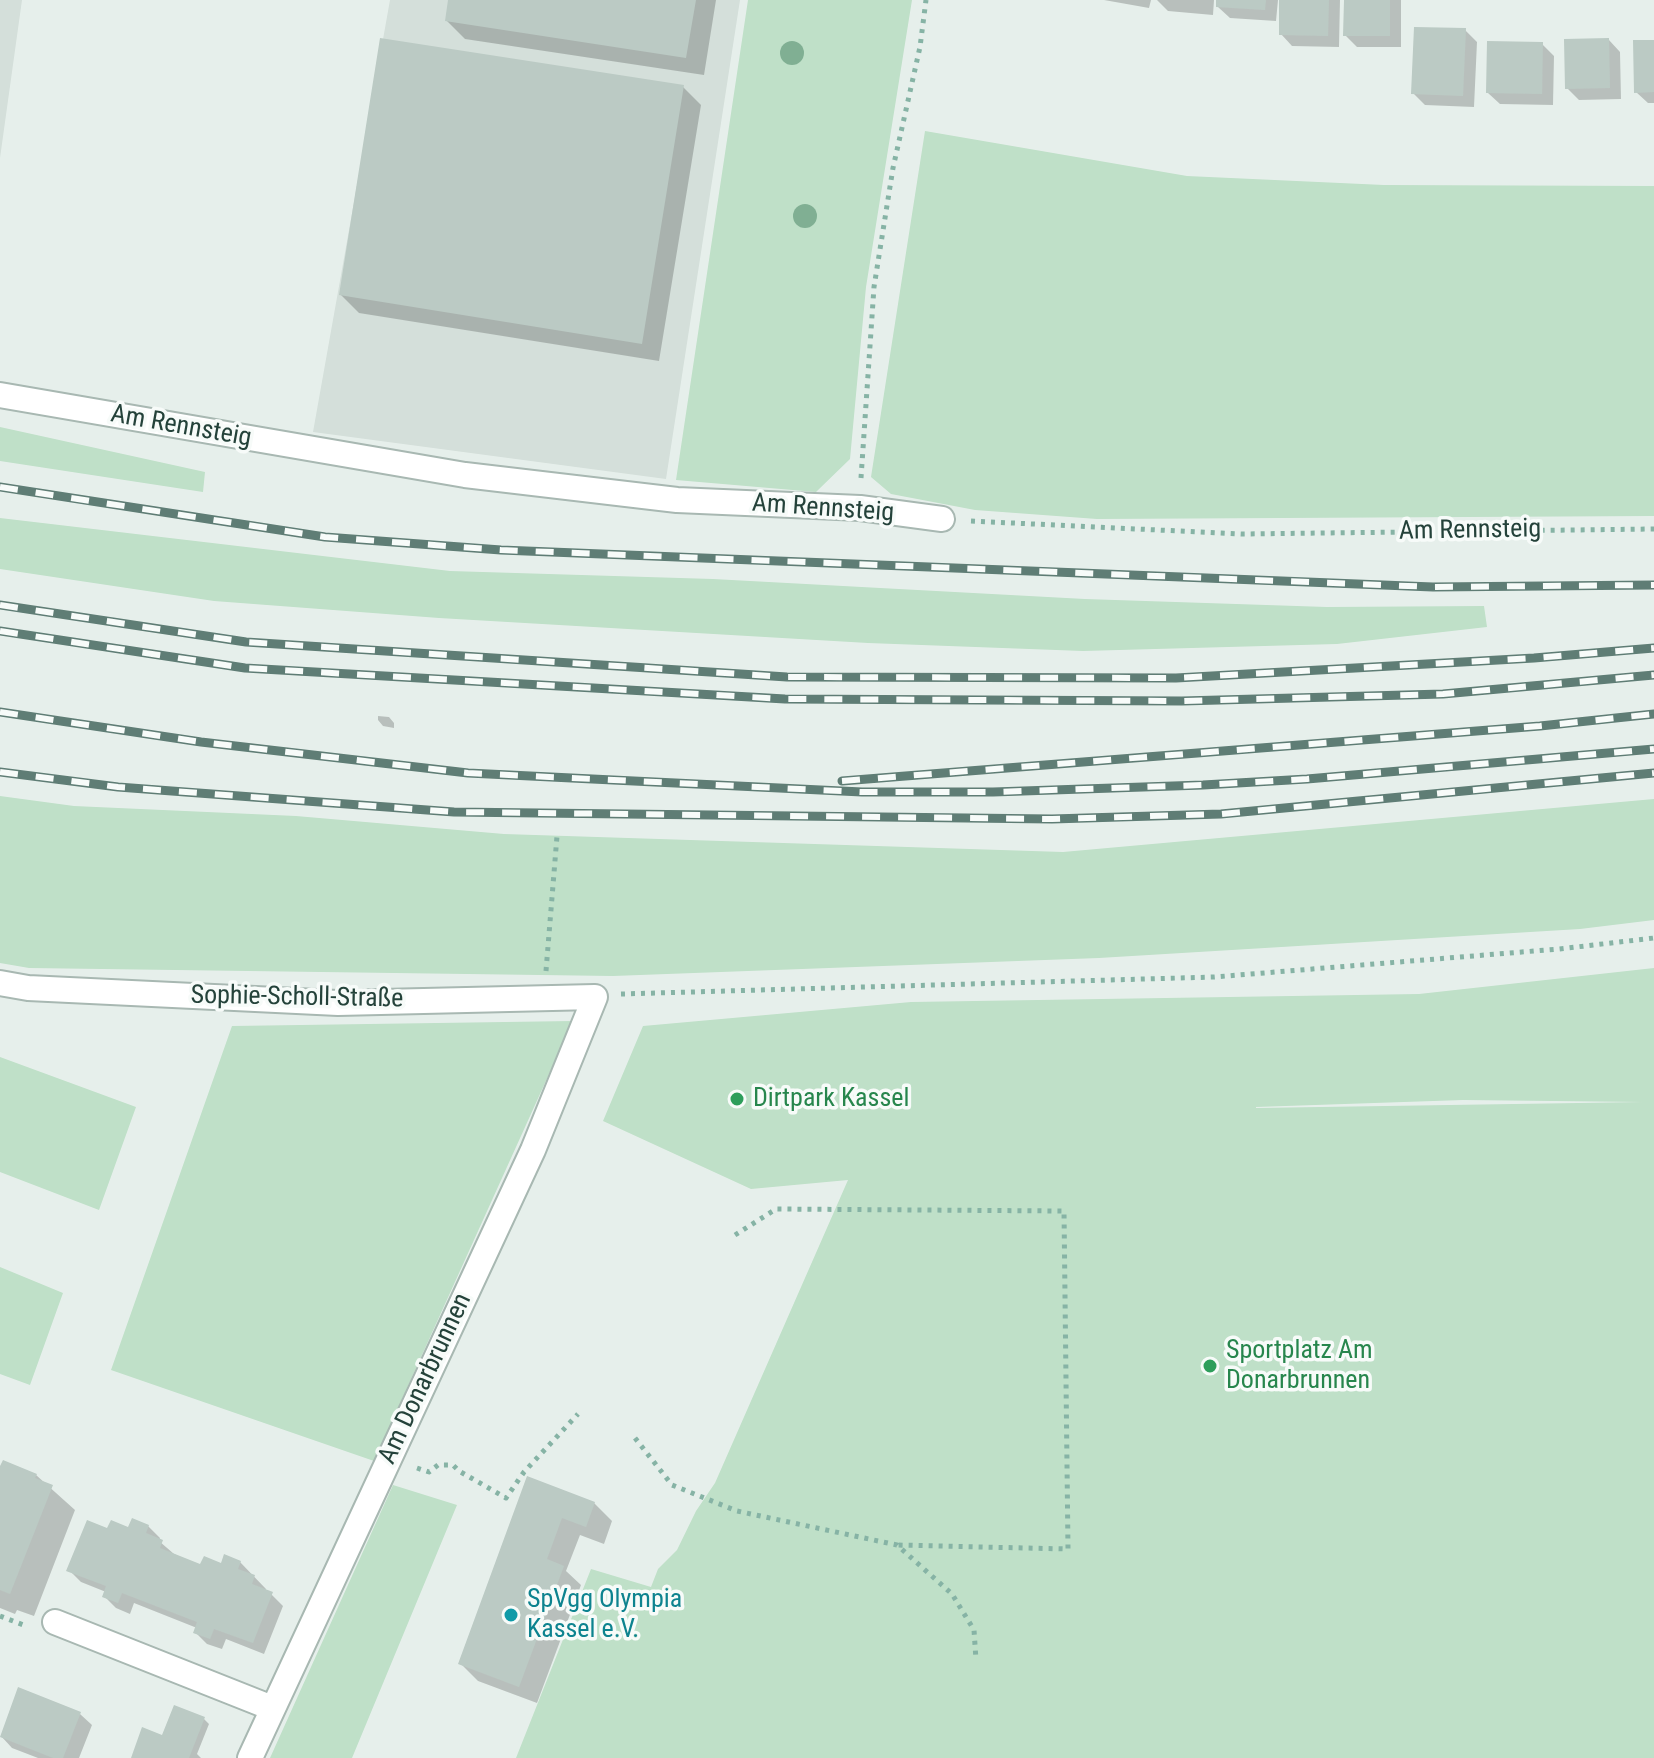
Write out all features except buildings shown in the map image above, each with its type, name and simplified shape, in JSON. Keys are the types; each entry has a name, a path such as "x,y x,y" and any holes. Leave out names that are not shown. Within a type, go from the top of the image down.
{"street":[{"name":"Am Rennsteig","path":"0,395 465,475 677,500 860,508 942,519"},
{"name":"Sophie-Scholl-Straße","path":"0,983 28,988 338,1003 595,997"},
{"name":"Am Donarbrunnen","path":"250,1758 533,1150 595,997"},
{"path":"55,1622 272,1708"}],"path":[{"path":"860,508 874,287 893,168 920,47 926,0"},
{"name":"Am Rennsteig","path":"942,519 1241,534 1654,529"},
{"path":"546,975 557,836"},
{"path":"595,997 648,992 1214,977 1543,951 1654,938"},
{"path":"635,1438 672,1485 737,1511 897,1545 1068,1549 1064,1211 776,1209 735,1235"},
{"path":"453,1465 506,1498 524,1472 578,1414"},
{"path":"897,1545 952,1594 974,1630 976,1660"}],"shaded area":[{"path":"0,0 22,0 0,158"},
{"path":"390,0 740,0 666,479 313,432"}],"green space":[{"path":"748,0 912,0 866,287 850,459 816,492 676,480"},
{"path":"925,131 1187,176 1384,185 1654,186 1654,516 1097,519 975,510 891,494 871,477"},
{"path":"0,427 205,472 203,492 0,461"},
{"path":"0,518 450,571 713,579 1085,599 1327,607 1484,606 1487,627 1337,644 1083,651 868,643 439,618 214,601 0,569"},
{"path":"0,796 74,806 296,816 504,834 1063,852 1654,799 1654,920 1580,929 1099,958 613,976 29,968 0,963"},
{"name":"Sportplatz Am Donarbrunnen","path":"1654,968 1654,1758 516,1758 591,1569 651,1587 658,1569 677,1550 696,1511 715,1483 848,1180 751,1189 603,1121 643,1026 911,1002 1419,994","holes":["1463,1100 1643,1102 1256,1108"]},
{"path":"573,1021 374,1461 111,1370 232,1026"},
{"path":"0,1057 136,1107 99,1210 0,1172"},
{"path":"0,1267 63,1293 30,1385 0,1374"},
{"path":"393,1485 457,1505 352,1758 270,1758"}],"railway":[{"path":"0,487 325,537 501,550 1433,587 1654,585"},
{"path":"0,605 246,642 787,677 1176,678 1534,658 1654,648"},
{"path":"0,631 245,668 785,699 1182,701 1443,694 1654,675"},
{"path":"0,712 201,742 468,773 862,792 993,792 1203,785 1654,749"},
{"path":"842,781 1540,726 1654,714"},
{"path":"0,772 118,787 454,812 1052,819 1221,814 1654,773"}],"place":[{"name":"Dirtpark Kassel","path":"737,1099"},
{"name":"Sportplatz Am Donarbrunnen","path":"1210,1366"},
{"name":"SpVgg Olympia Kassel e.V.","path":"511,1615"}]}
